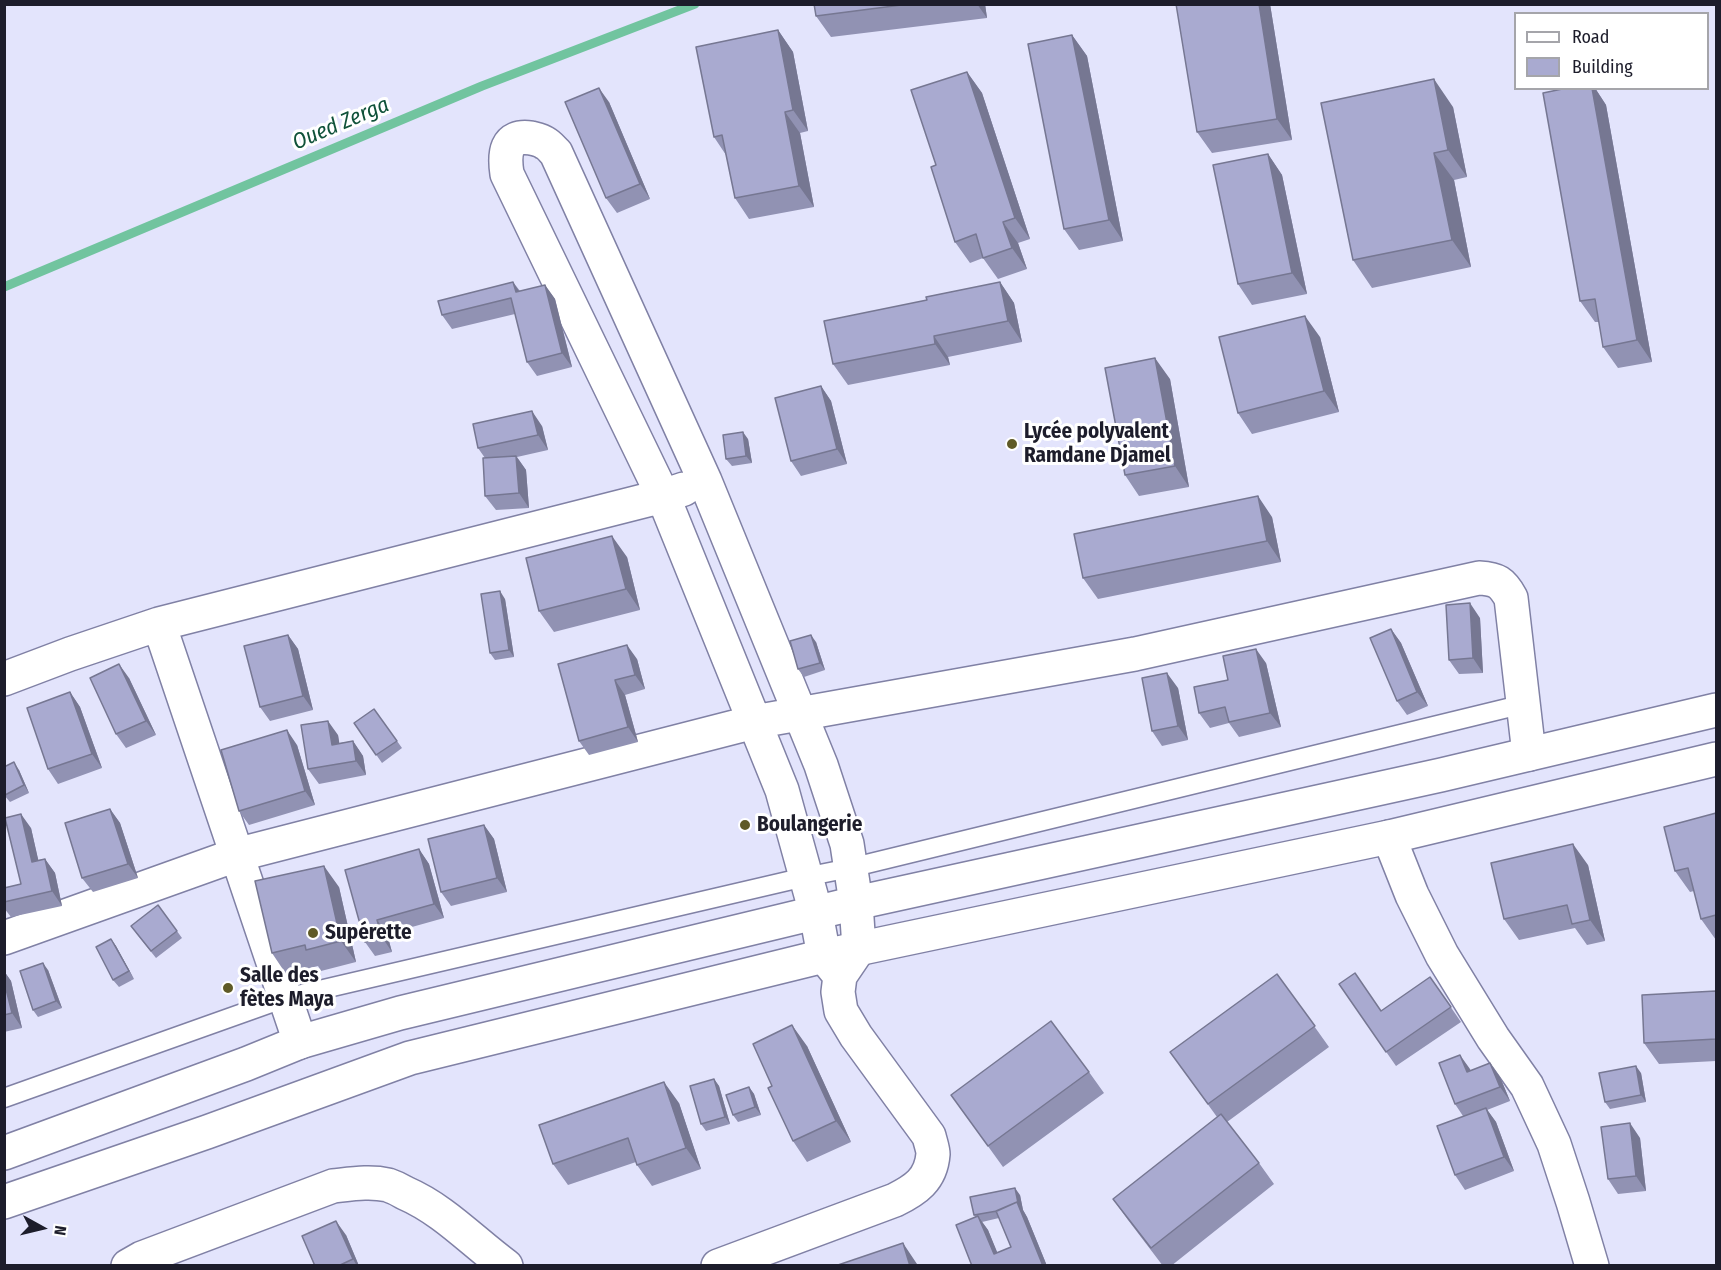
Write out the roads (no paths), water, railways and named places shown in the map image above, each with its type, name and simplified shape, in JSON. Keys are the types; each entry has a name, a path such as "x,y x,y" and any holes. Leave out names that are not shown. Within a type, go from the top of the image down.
{"street":[{"path":"718,1266 895,1200 915,1190 927,1174 933,1153 929,1136 856,1036 841,1011 832,966 782,790 663,496 507,174 507,147 513,139 521,137 535,139 544,142 556,153 705,481 800,713 847,844 856,903 859,948"},
{"path":"553,268 599,248"},
{"path":"4,679 159,624 663,496 705,481"},
{"path":"4,938 236,855 754,722 1135,654 1479,578 1494,579 1505,587 1511,598 1530,754"},
{"path":"159,624 300,1042"},
{"path":"4,1153 300,1042 400,1013 856,903 1441,776 1716,710"},
{"path":"4,1202 207,1132 410,1058 832,966 859,948 1389,837 1716,759"},
{"path":"1389,837 1413,895 1442,955 1493,1038 1527,1086 1554,1144 1574,1202 1592,1266"},
{"path":"128,1266 142,1258 333,1186 361,1182 389,1185 422,1200 455,1223 494,1262"}],"lane":[{"path":"4,1098 285,998 850,868 1524,704"}],"waterway":[{"name":"Oued Zerga","path":"4,287 482,86 695,4"}],"place":[{"name":"Lycée polyvalent Ramdane Djamel","path":"1012,444"},
{"name":"Boulangerie","path":"745,825"},
{"name":"Supérette","path":"313,933"},
{"name":"Salle des fètes Maya","path":"228,988"}]}
